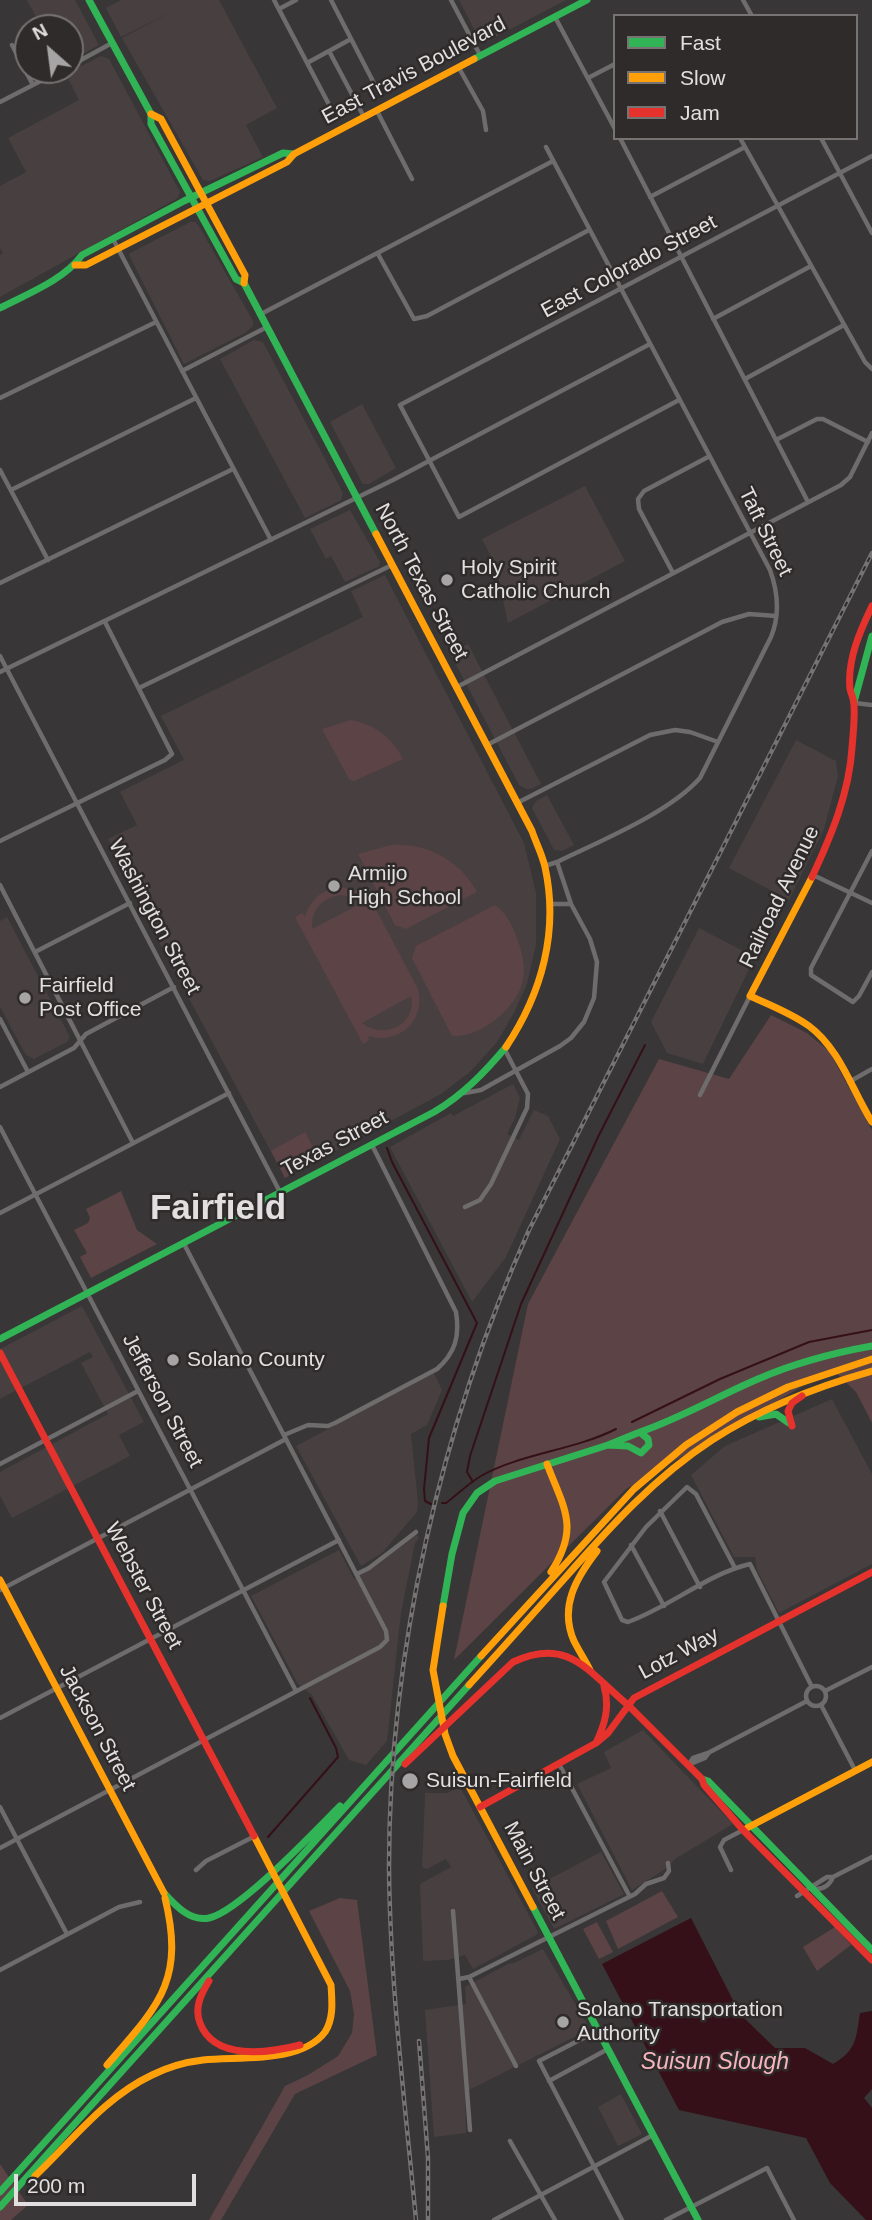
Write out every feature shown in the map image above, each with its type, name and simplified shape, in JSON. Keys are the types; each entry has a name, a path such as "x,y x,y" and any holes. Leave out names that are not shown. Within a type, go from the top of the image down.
{"main road":[{"name":"North Texas Street","path":"89,0 152,114 151,124 199,207 236,279 244,283"},
{"name":"East Travis Boulevard","path":"75,265 86,265 208,203 287,162 294,154 587,0"},
{"name":"North Texas Street","path":"152,114 161,118 203,193 245,275 244,283 517,803 545,866 549,904 548,939 542,975"},
{"name":"East Travis Boulevard","path":"75,265 82,255 193,197 283,153 294,154"},
{"path":"0,308 75,265"},
{"name":"Railroad Avenue","path":"750,996 832,834 846,788 852,750 852,660 859,633 872,606"},
{"name":"Railroad Avenue","path":"854,703 872,636"},
{"name":"Texas Street","path":"0,1339 372,1144 461,1094 505,1050 516,1034 531,1006 542,975"},
{"path":"750,996 810,1027 820,1035 834,1054 872,1122"},
{"path":"640,1432 684,1416 736,1389 785,1369 832,1354 872,1346"},
{"name":"Webster Street","path":"0,1353 327,1975 333,1993 330,2015"},
{"path":"164,1893 179,1910 198,1918 207,1919 226,1912 381,1769 634,1489 687,1445 763,1399 823,1374 872,1359"},
{"path":"0,2207 456,1699 644,1495 685,1460 747,1419 815,1387 872,1371"},
{"path":"747,1419 776,1413 784,1416 792,1426 789,1407 815,1387"},
{"name":"Main Street","path":"608,1445 628,1447 640,1453 649,1445 648,1439 640,1432 608,1445 505,1477 477,1493 467,1506 452,1554 434,1654 435,1682 447,1743 698,2220"},
{"path":"532,1599 561,1558 569,1540 568,1519 547,1464"},
{"path":"591,1672 569,1628 569,1596 577,1576 618,1521"},
{"name":"Lotz Way","path":"480,1807 596,1743 608,1733 634,1698 872,1572"},
{"name":"Jackson Street","path":"1,1586 164,1893"},
{"path":"387,1777 513,1662 542,1651 564,1654 591,1672 628,1705 702,1779 704,1785 804,1892 872,1960"},
{"path":"596,1743 608,1716 604,1686"},
{"path":"747,1828 872,1762"},
{"path":"0,2192 357,1793"},
{"path":"804,1892 872,1950"},
{"path":"63,2122 76,2101 136,2031 161,1997 171,1972 174,1947 171,1917 164,1893"},
{"path":"227,1957 203,1989 197,2013 200,2024 213,2042 236,2050 291,2048 315,2036 330,2015"},
{"path":"16,2189 36,2175 119,2097 144,2078 168,2067 191,2062 278,2056 301,2051 318,2040 330,2022 330,2015"}],"street":[{"path":"274,0 335,116"},
{"path":"279,9 296,0"},
{"path":"331,0 378,91"},
{"path":"451,0 481,56"},
{"path":"567,0 571,9"},
{"path":"555,17 613,125"},
{"path":"307,62 351,39"},
{"path":"84,58 112,43"},
{"path":"0,102 33,85 12,45"},
{"path":"329,51 365,117"},
{"path":"588,78 613,65"},
{"path":"459,68 483,111 486,130"},
{"path":"376,111 412,179"},
{"path":"621,140 808,502"},
{"path":"741,140 865,362 872,369"},
{"path":"822,140 872,233"},
{"name":"Taft Street","path":"545,866 678,799 700,778 771,637 777,616 774,580 546,147"},
{"path":"650,197 745,147"},
{"name":"East Colorado Street","path":"428,461 400,405 872,156"},
{"path":"261,315 554,161"},
{"path":"378,254 414,319 427,316 589,230"},
{"path":"113,239 271,540"},
{"path":"713,319 811,266"},
{"path":"0,398 156,322"},
{"path":"745,379 844,325"},
{"path":"182,372 267,327"},
{"path":"0,672 357,498 650,344"},
{"path":"11,490 196,398"},
{"path":"428,461 459,517 679,400"},
{"path":"776,440 817,419 823,419 868,442"},
{"path":"456,688 847,482 872,433"},
{"path":"673,573 639,509 638,499 645,491 708,457"},
{"path":"0,583 233,469"},
{"path":"0,470 48,560"},
{"path":"139,688 392,565"},
{"path":"487,745 722,622 749,614 777,616"},
{"path":"0,841 165,760 172,754 105,622"},
{"name":"Washington Street","path":"0,656 280,1192"},
{"path":"854,703 872,705"},
{"path":"517,803 650,735 675,730 690,732 718,742"},
{"path":"872,851 815,961 811,975 853,1002 872,972"},
{"path":"549,904 571,904 557,862"},
{"path":"813,874 872,903"},
{"path":"0,885 133,1143"},
{"path":"35,952 130,903"},
{"name":"Texas Street","path":"461,1094 481,1090 571,1038 588,1015 597,985 598,971 594,948 571,904"},
{"path":"0,1087 74,1048 86,1034 174,987"},
{"name":"Railroad Avenue","path":"700,1096 750,996"},
{"path":"0,1019 28,1072"},
{"path":"465,1207 480,1199 491,1184 527,1108 528,1094 505,1050"},
{"path":"849,1082 872,1069"},
{"path":"0,1213 229,1093"},
{"name":"Jefferson Street","path":"0,1127 296,1691"},
{"path":"1,1586 98,1539 307,1425 328,1426 335,1423 436,1370 449,1359 458,1340 456,1312 372,1144"},
{"path":"0,1848 380,1647 387,1640 386,1631 357,1574 183,1242"},
{"path":"0,1464 138,1391"},
{"path":"735,1568 696,1494 687,1487 660,1511 604,1581 622,1620 628,1622 735,1568 750,1564 812,1687"},
{"path":"660,1511 700,1587"},
{"path":"357,1574 416,1532"},
{"path":"0,1718 339,1540"},
{"path":"631,1545 664,1606"},
{"path":"825,1691 872,1667"},
{"path":"812,1687 821,1687 825,1691 827,1697 821,1705 814,1706 807,1701 807,1692 812,1687"},
{"path":"688,1765 807,1701"},
{"path":"821,1705 855,1770"},
{"path":"559,1764 629,1895"},
{"path":"0,1807 67,1934"},
{"path":"731,1870 720,1847 724,1840 747,1828"},
{"path":"196,1870 206,1861 254,1836"},
{"path":"804,1892 827,1877 834,1877 872,1857"},
{"path":"459,1979 469,1977 635,1894 646,1884 664,1878 669,1871 668,1863"},
{"path":"0,1970 119,1907 140,1902"},
{"path":"453,1911 470,2130"},
{"path":"469,1977 516,2066"},
{"path":"598,2031 539,2061 622,2220"},
{"path":"549,2081 608,2049"},
{"path":"494,2220 653,2135"},
{"path":"510,2141 555,2220"},
{"path":"666,2220 767,2168 794,2220"}],"shaded area":[{"path":"27,0 75,0 82,14 34,14"},
{"path":"121,0 219,0 277,108 246,125 263,157 210,181 203,180 122,38 173,11 121,37 106,8"},
{"path":"459,0 566,0 486,42 479,39"},
{"path":"84,17 99,45 84,53"},
{"path":"101,56 109,59 180,192 178,198 0,297 0,255 3,253 0,248 0,186 26,172 8,138 79,100 71,84 84,84 84,65"},
{"path":"190,222 199,226 253,321 253,326 245,333 184,364 129,255"},
{"path":"254,340 263,342 343,493 341,500 305,518 220,359"},
{"path":"362,404 396,468 369,484 363,484 361,481 330,422"},
{"path":"585,486 625,561 508,623 495,564 482,539"},
{"path":"350,510 380,562 379,566 345,582 331,556 326,559 310,529"},
{"name":"Armijo High School","path":"385,575 524,843 536,893 536,945 527,984 514,1013 497,1042 471,1071 441,1094 285,1178 137,901 140,900 108,839 137,825 120,792 184,760 161,716 363,617 351,591"},
{"path":"468,644 541,784 531,789 519,785 450,653"},
{"path":"351,720 382,733 394,744 403,759 354,781 349,779 322,729"},
{"path":"796,740 836,761 838,776 824,829 789,900 729,868"},
{"path":"547,795 574,845 562,851 554,850 532,808 536,801"},
{"path":"391,845 418,847 441,856 461,871 477,892 406,929 395,925 358,854"},
{"path":"334,888 358,891 372,902 418,989 418,1011 408,1028 400,1034 379,1038 368,1036 369,1040 363,1044 295,917 302,913 305,917 314,900","holes":["341,895 355,898 362,903 312,929 313,916 319,906 328,898","411,996 409,1015 397,1027 380,1030 362,1023"]},
{"path":"495,905 513,927 524,966 522,984 512,1003 494,1020 474,1032 452,1036 412,958 416,946"},
{"path":"7,917 70,1037 67,1042 34,1059 26,1055 0,1007 0,921"},
{"path":"699,928 755,957 703,1064 667,1053 651,1022"},
{"path":"771,1015 807,1033 829,1051 872,1130 872,1423 856,1392 832,1369 626,1489 454,1660 528,1304 659,1059 729,1079"},
{"path":"513,1084 520,1098 507,1134 519,1140 534,1110 548,1116 560,1139 506,1257 472,1302 390,1147 451,1113 453,1116"},
{"path":"305,1132 319,1159 285,1178 271,1151"},
{"path":"121,1191 137,1230 157,1244 91,1278 80,1257 87,1253 74,1230 88,1223 90,1218 86,1209"},
{"path":"82,1306 144,1422 119,1435 130,1456 12,1518 0,1496 0,1472 108,1414 81,1363 93,1357 90,1352 0,1399 0,1349"},
{"path":"434,1373 442,1390 427,1425 411,1434 417,1512 382,1553 361,1566 296,1446"},
{"path":"832,1399 872,1474 872,1564 779,1613 757,1570 755,1557 734,1557 691,1475 725,1446"},
{"path":"415,1532 419,1538 415,1543 401,1613 387,1741 366,1765 349,1760 312,1695 298,1684 251,1596 339,1550 354,1579"},
{"path":"643,1730 733,1824 675,1859 664,1870 632,1890 577,1784 611,1768 604,1752"},
{"path":"460,1787 538,1932 473,1969 465,1955 448,1960 423,1961 420,1884 451,1867 446,1859 427,1869 422,1867 425,1793 447,1793"},
{"path":"601,1852 624,1894 554,1929 532,1888"},
{"path":"662,1891 678,1917 618,1949 606,1921"},
{"path":"340,1898 357,1900 377,2055 295,2094 221,2220 209,2220 285,2086 338,2056 352,2033 354,2014 350,1991 309,1911"},
{"path":"597,1922 613,1952 599,1959 583,1929"},
{"path":"835,1927 851,1945 817,1971 803,1947"},
{"path":"543,1949 590,2029 465,2092 466,2133 434,2137 425,2010 466,2004 465,1987"},
{"path":"621,2094 642,2134 618,2146 598,2107"},
{"path":"0,2164 28,2205 11,2220 0,2220"}],"water":[{"name":"Suisun Slough","path":"691,1918 740,2014 775,2048 805,2048 833,2064 847,2054 854,2043 860,2013 872,2011 872,2089 864,2098 872,2108 872,2220 866,2220 830,2183 806,2138 679,2110 602,1964"}],"waterway":[{"path":"473,1482 467,1472 470,1456 521,1304 599,1135 645,1045"},
{"path":"387,1148 477,1323 429,1438 424,1489 425,1501 431,1504"},
{"path":"632,1422 720,1379 809,1342 872,1330"},
{"path":"442,1503 446,1503 477,1479 512,1462 583,1442 616,1429"},
{"path":"268,1837 338,1757 310,1698"}],"railway":[{"path":"416,2220 392,1955 389,1867 391,1786 398,1704 410,1622 446,1461 470,1382 529,1230 872,553"},
{"path":"419,2041 428,2158 428,2220"}],"traffic: fast":[{"path":"89,0 151,114 151,124 236,279 244,283 376,534"},
{"path":"474,59 587,0"},
{"path":"0,308 55,279 82,255 184,201 283,153 294,154"},
{"path":"854,702 872,636"},
{"path":"0,1339 434,1112 473,1082 506,1047"},
{"path":"640,1432 786,1368 872,1346"},
{"path":"759,1417 776,1414 789,1423"},
{"path":"443,1606 452,1554 463,1513 477,1493 495,1481 640,1432 648,1439 649,1445 641,1453 628,1446 608,1445"},
{"path":"0,2192 481,1656"},
{"path":"0,2207 469,1685"},
{"path":"702,1779 708,1781 872,1950"},
{"path":"164,1893 189,1915 202,1919 223,1912 277,1869 340,1806"},
{"path":"533,1907 698,2220"}],"traffic: slow":[{"path":"75,265 86,265 287,162 294,154 474,59"},
{"path":"151,114 161,119 245,275 244,283"},
{"path":"376,534 532,831 545,867 550,915 544,961 529,1005 506,1047"},
{"path":"812,877 750,996 795,1017 820,1035 837,1058 872,1122"},
{"path":"481,1656 634,1489 686,1445 737,1412 788,1387 872,1359"},
{"path":"469,1685 616,1522 671,1470 712,1440 769,1408 809,1391 872,1371"},
{"path":"547,1464 563,1506 567,1530 560,1556 551,1572"},
{"path":"590,1670 574,1641 568,1616 572,1593 582,1572 597,1551"},
{"path":"0,1580 164,1893"},
{"path":"443,1606 433,1670 445,1734 453,1756 533,1907"},
{"path":"747,1828 872,1762"},
{"path":"35,2176 104,2107 152,2075 197,2061 285,2054 314,2042 325,2032 331,2015 331,1985 254,1836"},
{"path":"107,2065 141,2025 163,1990 172,1951 165,1898"}],"traffic: jam":[{"path":"812,877 832,830 847,782 854,716 850,667 872,606"},
{"path":"0,1353 254,1836"},
{"path":"792,1426 788,1411 792,1403 802,1396"},
{"path":"480,1807 596,1743 608,1733 634,1698 872,1572"},
{"path":"405,1764 513,1662 532,1655 549,1653 576,1661 628,1705"},
{"path":"596,1743 606,1715 604,1686"},
{"path":"628,1705 702,1779 704,1785 743,1830 872,1960"},
{"path":"209,1981 199,2001 198,2017 207,2035 217,2044 230,2049 258,2052 300,2045"}],"place":[{"name":"Holy Spirit Catholic Church","path":"447,580"},
{"name":"Armijo High School","path":"334,886"},
{"name":"Fairfield Post Office","path":"25,998"},
{"name":"Solano County","path":"173,1360"},
{"name":"Suisun-Fairfield","path":"410,1781"},
{"name":"Solano Transportation Authority","path":"563,2022"}],"district":[{"name":"Fairfield","path":"218,1209"}]}
